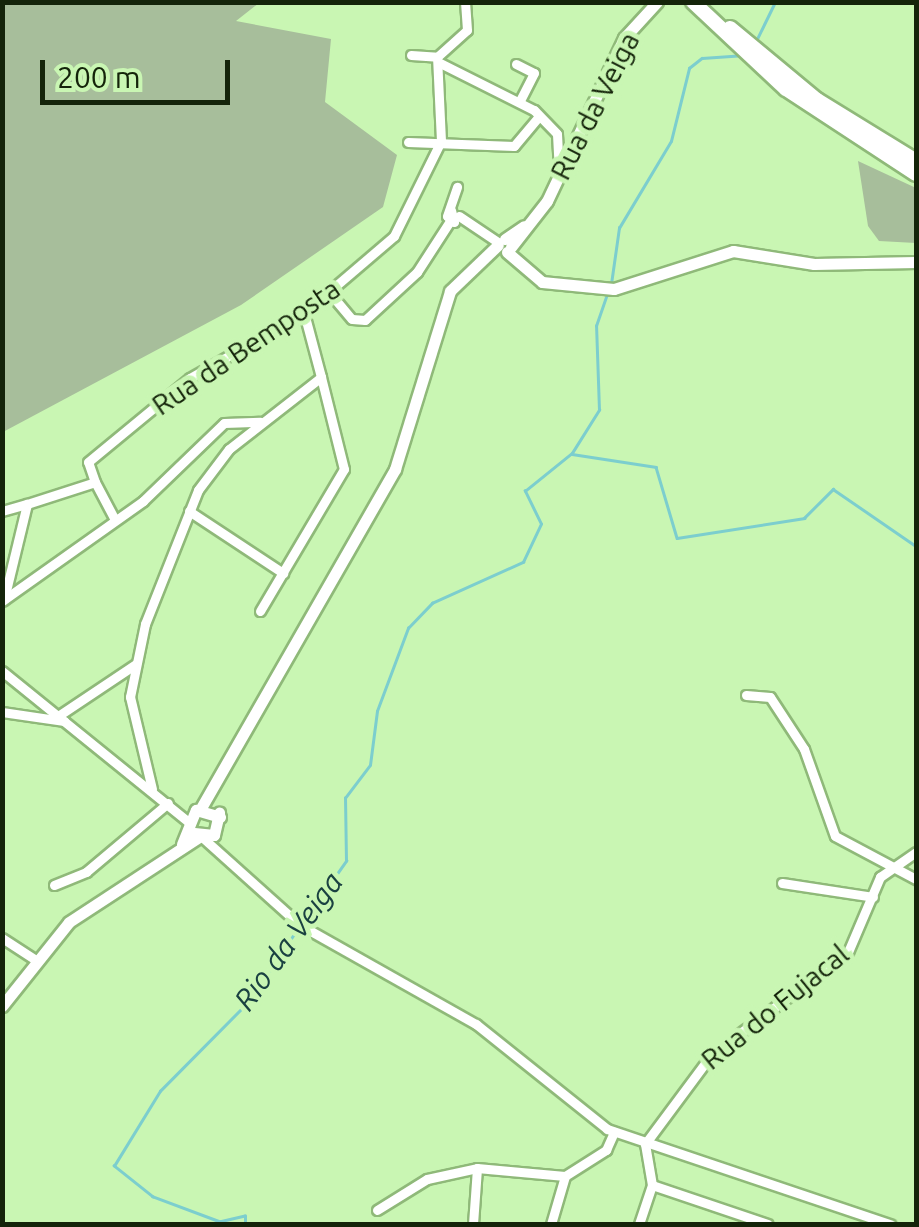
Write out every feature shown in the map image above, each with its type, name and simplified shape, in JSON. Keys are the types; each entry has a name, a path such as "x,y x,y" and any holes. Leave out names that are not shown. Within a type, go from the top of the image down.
{"highway":[{"path":"693,2 768,75 916,174"},
{"path":"705,2 796,84 872,143 916,161"}],"main road":[{"name":"Rua da Veiga","path":"34,959 87,907 177,852 195,831 199,809 213,795 395,470 443,306 478,266 509,247 539,214 624,38 657,2"},
{"path":"478,266 494,260 509,247 542,282 608,288 733,251 851,262 916,259"},
{"path":"195,831 218,831 220,817 213,795"},
{"path":"199,809 220,817"},
{"path":"2,1006 34,959"}],"street":[{"path":"438,59 467,30 465,2"},
{"path":"411,55 438,59 520,101 557,134 561,170"},
{"name":"Rua da Bemposta","path":"95,482 88,462 190,378 304,313 394,236 441,141 438,59"},
{"path":"516,64 534,74 520,101"},
{"path":"408,142 441,141 460,151 514,146 539,116"},
{"path":"557,134 580,129"},
{"path":"330,292 352,320 365,320 418,272 453,216 456,187"},
{"path":"453,216 487,226 509,247"},
{"path":"260,611 344,469 304,313"},
{"path":"152,788 130,696 136,664 189,511 229,449 321,377"},
{"path":"4,600 114,518 220,427 260,422"},
{"path":"220,427 229,449"},
{"path":"2,511 95,482 114,518"},
{"path":"4,600 28,504"},
{"path":"189,511 283,572"},
{"path":"2,712 61,718 136,664"},
{"path":"2,672 152,788 299,925 476,1024 614,1132 890,1224"},
{"path":"746,694 770,691 804,748 834,836 916,879"},
{"path":"54,885 86,872 169,804 199,809"},
{"path":"218,831 227,858"},
{"path":"892,865 916,852"},
{"name":"Rua do Fujacal","path":"645,1144 711,1055 848,952 872,896 892,865"},
{"path":"782,883 872,896"},
{"path":"2,938 34,959"},
{"path":"377,1210 427,1179 478,1168 565,1176 606,1150 614,1132"},
{"path":"639,1224 652,1185 645,1144"},
{"path":"473,1224 478,1168"},
{"path":"550,1224 565,1176"},
{"path":"652,1185 768,1224"}],"green space":[{"path":"3,2 259,3 236,21 331,39 325,102 397,155 383,207 241,305 3,432"},
{"path":"858,161 916,188 916,243 879,241 868,226"}],"waterway":[{"name":"Rio da Veiga","path":"756,41 775,2"},
{"name":"Rio da Veiga","path":"611,284 619,228 671,141 689,68 702,58 745,55"},
{"name":"Rio da Veiga","path":"303,922 346,861 345,798 370,765 377,711 408,628 432,603 523,562 541,524 525,491 572,453 599,410 596,326 608,291"},
{"path":"572,454 656,467 677,538 804,518 833,489 916,546"},
{"name":"Rio da Veiga","path":"245,1224 245,1216 220,1222 153,1197 114,1166 160,1091 252,998 298,928"}]}
